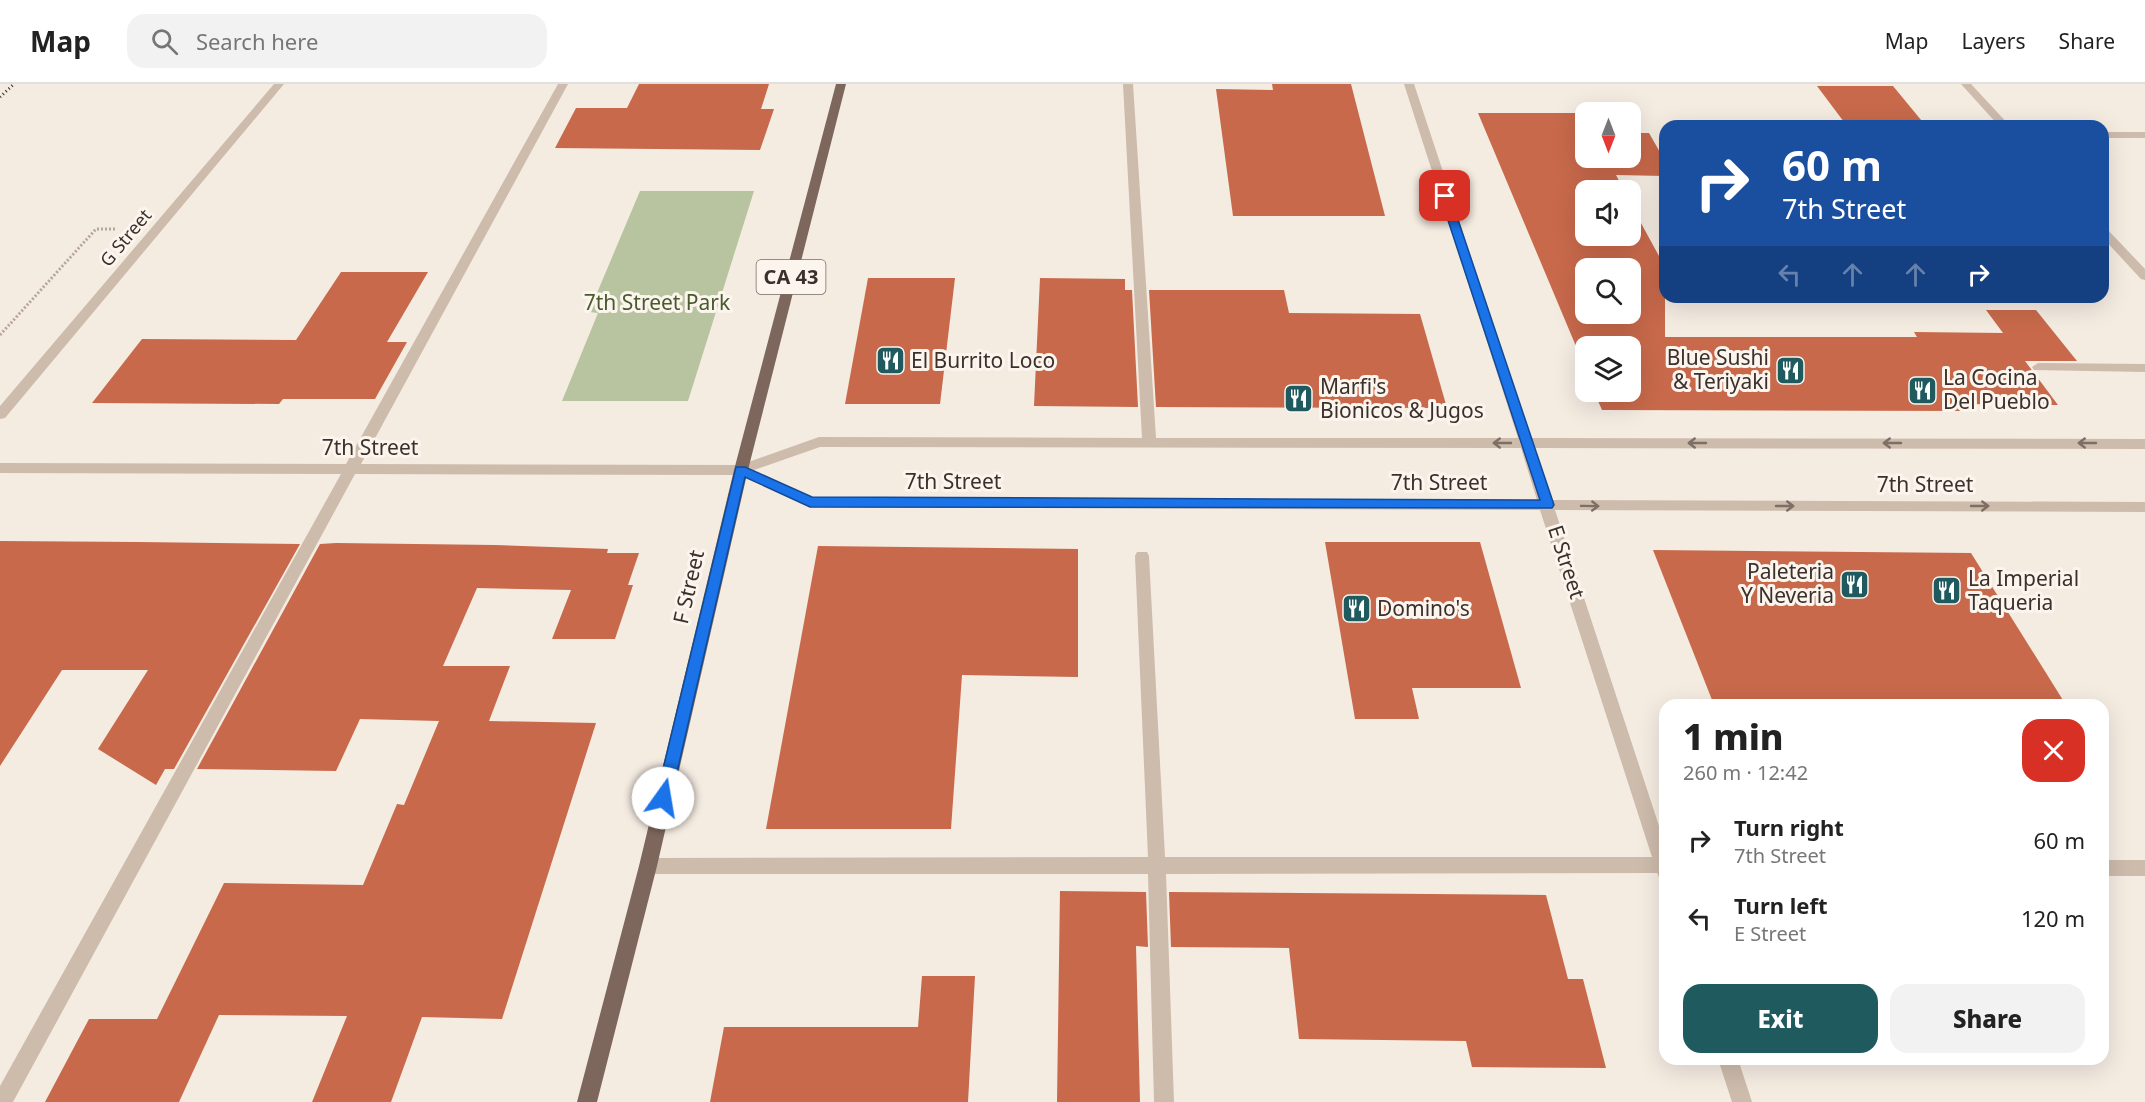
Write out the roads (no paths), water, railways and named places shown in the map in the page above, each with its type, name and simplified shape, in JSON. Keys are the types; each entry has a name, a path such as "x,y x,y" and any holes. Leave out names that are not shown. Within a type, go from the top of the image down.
{"main road":[{"name":"F Street","path":"587,1102 648,866 741,470 841,84"}],"street":[{"name":"G Street","path":"0,415 279,84"},
{"path":"2,1102 563,84"},
{"path":"1128,84 1149,441"},
{"name":"E Street","path":"1409,84 1659,851"},
{"path":"1966,84 1999,120"},
{"path":"2109,135 2145,135"},
{"path":"2109,237 2145,276"},
{"path":"2038,367 2145,368"},
{"name":"7th Street","path":"0,468 741,470 819,442 2145,444"},
{"name":"7th Street","path":"741,470 810,502 2145,507"},
{"path":"1142,556 1157,867 1164,1102"},
{"path":"648,866 1659,867"},
{"path":"2109,868 2145,868"},
{"path":"1730,1065 1742,1102"}],"railway":[{"path":"0,97 14,84"}],"place":[{"name":"El Burrito Loco","path":"890,361"},
{"name":"Blue Sushi & Teriyaki","path":"1790,370"},
{"name":"La Cocina Del Pueblo","path":"1922,390"},
{"name":"Marfi's Bionicos & Jugos","path":"1299,399"},
{"name":"Paleteria Y Neveria","path":"1855,584"},
{"name":"La Imperial Taqueria","path":"1947,591"},
{"name":"Domino's","path":"1356,609"}],"park label":[{"name":"7th Street Park","path":"657,303"}]}
